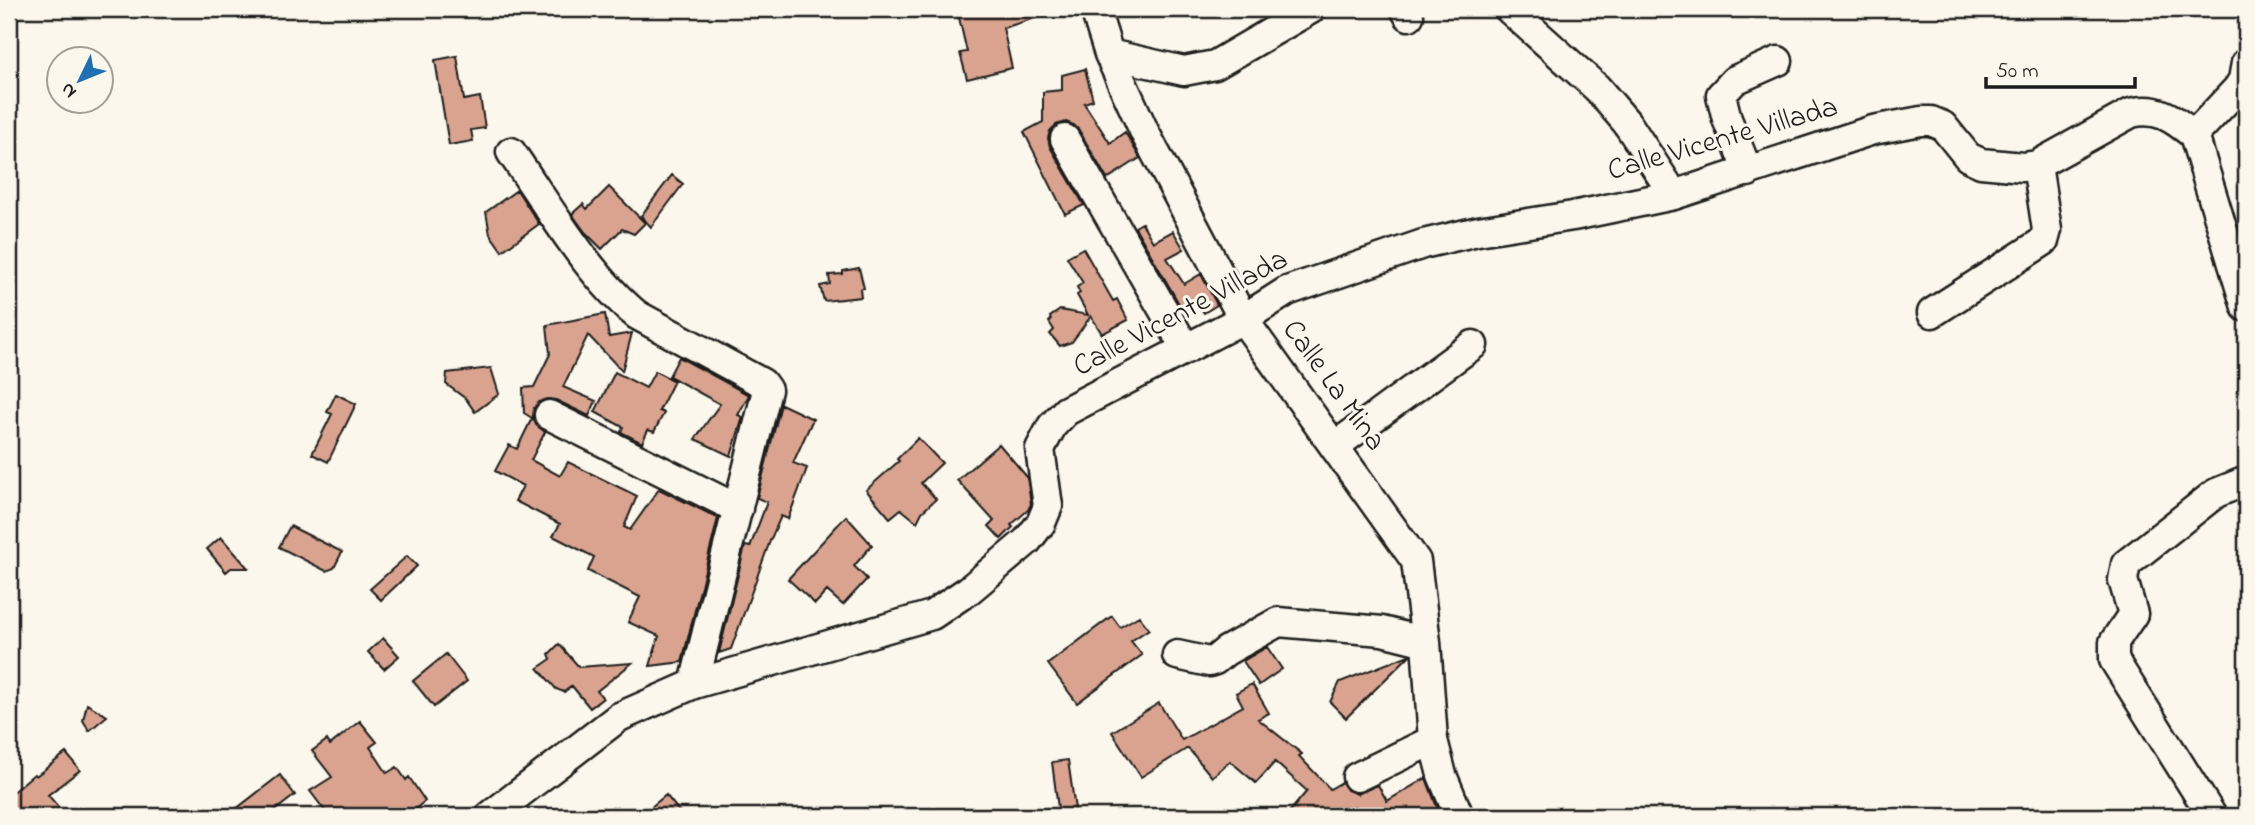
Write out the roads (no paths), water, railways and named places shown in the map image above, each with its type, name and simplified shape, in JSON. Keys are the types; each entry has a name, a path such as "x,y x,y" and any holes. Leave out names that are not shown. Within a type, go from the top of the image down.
{"street":[{"name":"Calle La Mina","path":"1095,9 1109,54 1144,133 1243,319 1416,561 1426,642 1433,740 1442,775 1459,816"},
{"path":"1109,54 1184,71 1214,65 1311,9"},
{"path":"1509,9 1597,88 1627,123 1674,195"},
{"path":"1748,172 1720,95 1735,80 1778,61"},
{"path":"2246,63 2243,80 2238,88 2194,135 2246,307"},
{"name":"Calle Vicente Villada","path":"490,816 619,717 694,684 932,615 969,590 1027,541 1041,523 1048,506 1040,449 1052,426 1066,411 1243,319 1287,291 1423,244 1478,231 1573,216 1674,195 1873,130 1922,121 1943,126 1968,157 1981,163 2023,167 2038,165 2131,113 2140,111 2155,111 2170,116 2194,135"},
{"path":"1065,139 1186,349"},
{"path":"511,152 580,251 626,306 637,315 765,386 766,400 694,684"},
{"path":"1932,313 2044,241 2047,230 2038,165"},
{"path":"1335,446 1473,345"},
{"path":"549,415 738,509"},
{"path":"2212,816 2114,660 2114,642 2133,614 2123,580 2126,564 2216,493 2246,481"},
{"path":"1177,655 1209,662 1278,622 1382,631 1426,642"},
{"path":"1357,777 1433,740"}]}
